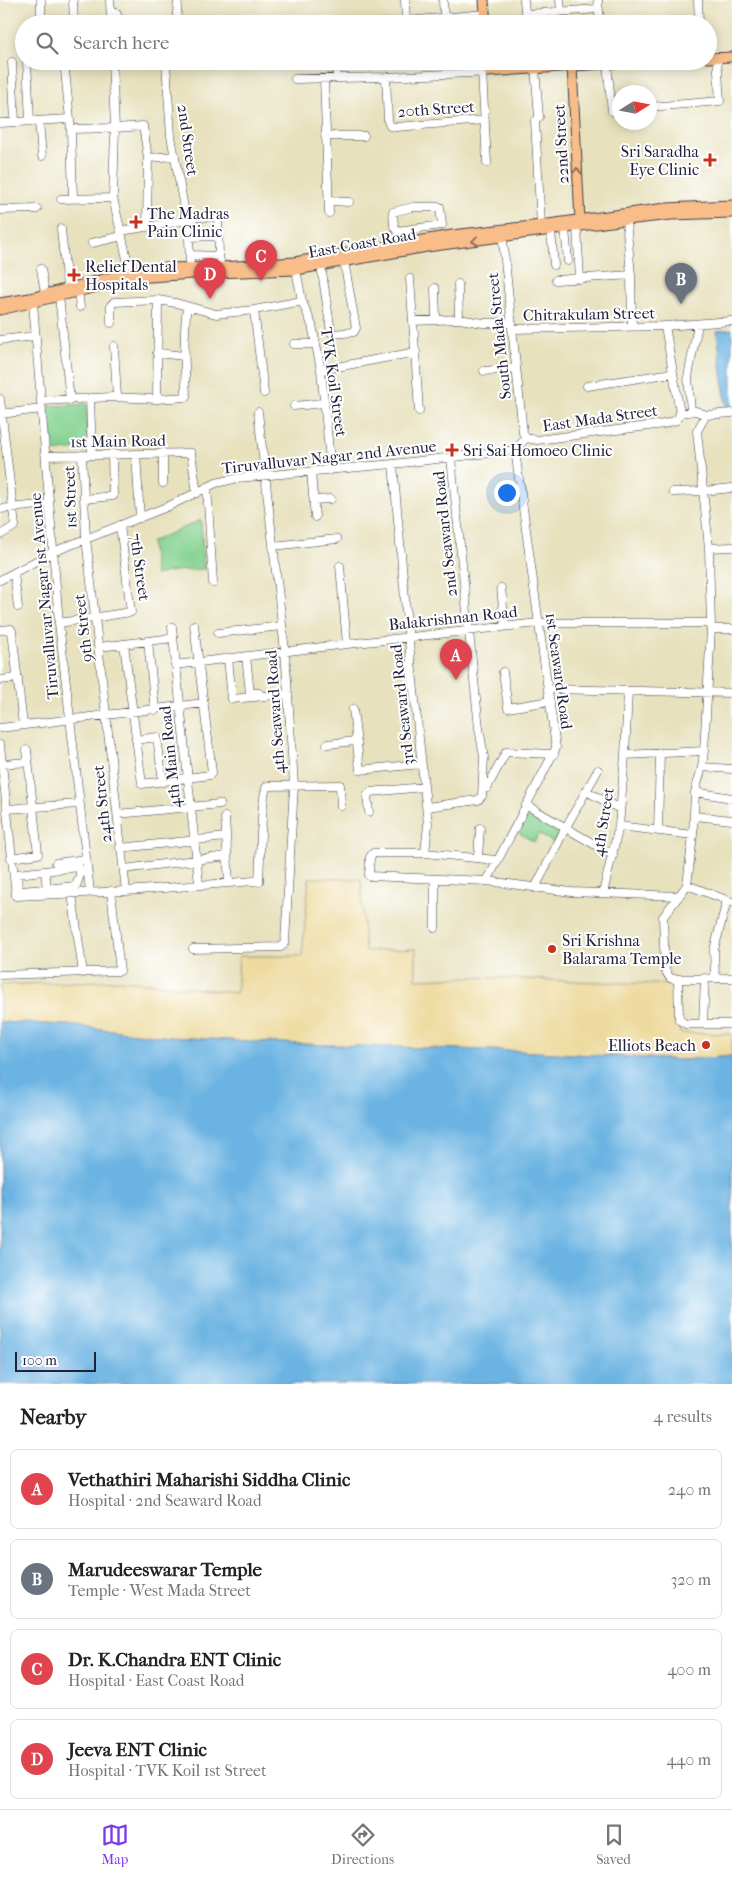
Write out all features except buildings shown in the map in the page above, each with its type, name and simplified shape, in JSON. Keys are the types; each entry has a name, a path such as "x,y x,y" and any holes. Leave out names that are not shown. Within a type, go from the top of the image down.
{"main road":[{"path":"484,0 485,15"},
{"path":"717,57 732,57"},
{"path":"486,72 510,70"},
{"name":"22nd Street","path":"572,70 578,224"},
{"path":"611,218 666,208 732,205"},
{"name":"East Coast Road","path":"0,303 59,296 120,281 157,275 344,261 541,225 578,224 611,218 626,220 671,215 732,213"},
{"name":"East Coast Road","path":"0,310 32,300 45,293 130,272 159,268 295,266 419,240 551,231 565,229 578,224"}],"street":[{"path":"41,0 41,15"},
{"path":"73,0 74,15"},
{"path":"110,0 111,15"},
{"path":"177,15 178,0"},
{"path":"405,0 406,15"},
{"path":"443,0 444,15"},
{"path":"524,0 526,13 561,11 598,4"},
{"path":"560,0 561,11"},
{"path":"698,0 699,15"},
{"path":"111,10 117,15"},
{"path":"10,63 13,122"},
{"path":"27,70 30,121"},
{"path":"65,70 71,129 73,198"},
{"path":"112,70 115,128 113,198 130,272"},
{"name":"2nd Street","path":"147,227 185,220 186,217 170,122 166,70"},
{"path":"337,70 337,78"},
{"path":"535,70 541,225"},
{"path":"606,70 612,111"},
{"path":"657,107 720,101 714,70"},
{"path":"295,80 486,72 485,120 487,163"},
{"name":"20th Street","path":"386,77 388,121 390,126 485,120"},
{"path":"324,79 329,213"},
{"path":"0,123 69,119"},
{"path":"39,120 42,156"},
{"path":"71,129 143,125 148,158 147,227 92,243"},
{"path":"325,136 364,136"},
{"path":"148,158 175,156"},
{"path":"61,199 113,198"},
{"path":"329,201 349,202"},
{"path":"413,207 440,208 442,225 418,229 397,231 394,226 394,210 413,207"},
{"path":"0,210 37,209"},
{"path":"190,268 190,219 216,216 218,217 220,267"},
{"path":"626,220 631,275 632,326"},
{"path":"578,224 580,279"},
{"path":"61,229 67,287"},
{"path":"418,229 419,240"},
{"path":"565,229 568,262"},
{"path":"551,231 554,265"},
{"name":"South Mada Street","path":"502,233 523,433 526,438"},
{"path":"189,237 219,236"},
{"path":"190,253 192,255 220,256"},
{"path":"321,264 331,332 333,334 354,332 356,328 344,261"},
{"name":"TVK Koil Street","path":"295,266 302,301 308,313 321,370 326,403 331,470"},
{"path":"41,269 45,293"},
{"path":"556,280 631,275"},
{"path":"410,279 419,411"},
{"path":"458,284 459,318"},
{"path":"436,288 436,319"},
{"path":"78,291 80,307"},
{"path":"59,296 70,400"},
{"name":"Tiruvalluvar Nagar 1st Avenue","path":"32,300 59,623 90,892"},
{"path":"111,323 111,305 113,302 158,300 216,314 254,310 302,301"},
{"path":"157,399 158,300"},
{"path":"1,414 42,405 90,398 185,398 184,356 187,307"},
{"path":"254,310 264,393"},
{"name":"Chitrakulam Street","path":"413,321 459,318 512,326 665,326 732,321"},
{"path":"691,411 688,377 698,324"},
{"path":"665,326 680,413"},
{"path":"0,340 36,336"},
{"path":"294,344 316,344"},
{"path":"114,346 117,397"},
{"path":"321,370 416,352"},
{"path":"157,353 184,356"},
{"path":"484,371 516,368"},
{"path":"587,386 673,374"},
{"path":"90,398 92,455"},
{"path":"0,399 15,526 0,535"},
{"path":"294,406 326,403"},
{"name":"East Mada Street","path":"526,438 537,440 664,424 677,420 680,413 691,411 706,415 732,413"},
{"name":"4th Seaward Road","path":"193,949 283,946 285,942 294,786 285,651 258,412"},
{"path":"706,415 697,431 709,548 712,626 704,751 695,792 695,816 687,885 663,917 665,970 674,978 680,1020 686,1024 732,1024"},
{"path":"515,450 526,438"},
{"name":"Tiruvalluvar Nagar 2nd Avenue","path":"0,580 53,552 140,518 198,493 216,483 238,478 393,464 515,450"},
{"name":"1st Seaward Road","path":"487,881 496,860 556,748 515,450"},
{"path":"163,453 163,483"},
{"name":"1st Main Road","path":"46,456 191,453 198,493"},
{"name":"1st Street","path":"82,454 86,538"},
{"path":"84,499 113,496 112,454"},
{"path":"136,454 140,518"},
{"name":"2nd Seaward Road","path":"427,807 480,800 482,796 484,757 479,728 451,458"},
{"name":"3rd Seaward Road","path":"393,464 421,764 427,807 428,824 425,853"},
{"path":"311,472 315,517"},
{"path":"207,487 213,583"},
{"path":"673,492 732,488"},
{"path":"314,500 331,499"},
{"path":"0,509 50,504"},
{"name":"7th Street","path":"95,618 131,612 120,525"},
{"name":"9th Street","path":"86,538 106,715"},
{"path":"273,546 337,539"},
{"path":"709,548 732,547"},
{"path":"340,566 347,644"},
{"path":"14,573 18,607"},
{"path":"501,588 505,626"},
{"path":"59,623 95,618"},
{"name":"Balakrishnan Road","path":"175,665 538,623 712,626 732,629"},
{"path":"124,644 142,784 212,774 194,625"},
{"path":"218,633 282,626"},
{"name":"4th Main Road","path":"172,627 199,884"},
{"path":"0,630 11,629 23,725"},
{"path":"99,647 173,638"},
{"path":"148,641 155,710"},
{"path":"246,656 252,667 251,693 288,692"},
{"path":"228,658 232,699 288,692"},
{"path":"504,672 508,708 550,701"},
{"path":"0,680 18,678"},
{"path":"548,689 732,693"},
{"name":"4th Street","path":"603,893 619,826 626,755 628,690"},
{"path":"0,728 204,703"},
{"path":"353,709 361,770 421,764"},
{"name":"24th Street","path":"106,715 126,891"},
{"path":"136,740 156,737 163,782"},
{"path":"327,744 356,741"},
{"path":"0,745 16,896 51,891"},
{"path":"11,858 38,854 27,750"},
{"path":"626,755 704,751"},
{"path":"487,788 506,752 554,754"},
{"path":"658,830 660,753"},
{"path":"3,764 28,762"},
{"path":"702,767 732,769"},
{"path":"535,888 598,770"},
{"path":"83,974 74,891 79,881 79,867 17,874 18,890 74,891 90,892 126,891 199,884 257,882 266,788 269,786 340,785 341,806"},
{"path":"369,812 367,796 370,792 424,787"},
{"path":"586,791 616,807"},
{"path":"695,792 732,798"},
{"path":"7,809 79,804"},
{"path":"118,814 220,804"},
{"path":"526,805 613,855"},
{"path":"695,816 732,820"},
{"path":"225,817 229,883"},
{"path":"619,826 693,835"},
{"path":"478,857 480,828"},
{"path":"120,848 226,837"},
{"path":"496,860 425,853 374,853 370,858 369,876 487,881 535,888 679,896"},
{"path":"124,869 227,856"},
{"path":"56,863 86,859"},
{"path":"45,870 51,891"},
{"path":"435,879 435,928"},
{"path":"687,885 729,901 714,950 715,978"},
{"path":"0,975 83,974 121,970 111,891"},
{"path":"674,978 732,978"},
{"path":"703,1024 705,978"}],"green space":[{"path":"87,404 87,448 51,452 48,406"},
{"path":"201,520 204,569 174,571 155,575 151,542"},
{"path":"530,812 562,830 554,843 539,834 534,842 519,833"}],"sand":[{"path":"309,878 361,879 365,951 416,949 416,979 471,977 678,985 680,1033 732,1034 732,1056 682,1060 518,1051 301,1044 170,1037 66,1025 0,1022 0,985 122,980 236,993 239,956 302,956"}],"water":[{"path":"732,329 732,405 726,406 717,331"},
{"path":"0,1022 66,1025 170,1037 301,1044 518,1051 682,1060 732,1056 732,1384 0,1384"}],"place":[{"name":"Sri Saradha Eye Clinic","path":"710,160"},
{"name":"The Madras Pain Clinic","path":"136,222"},
{"name":"Relief Dental Hospitals","path":"74,275"},
{"name":"Dr. K.Chandra ENT Clinic","path":"261,281"},
{"name":"Jeeva ENT Clinic","path":"210,299"},
{"name":"Marudeeswarar Temple","path":"681,304"},
{"name":"Sri Sai Homoeo Clinic","path":"452,450"},
{"name":"Vethathiri Maharishi Siddha Clinic","path":"456,680"},
{"name":"Sri Krishna Balarama Temple","path":"552,949"},
{"name":"Elliots Beach","path":"706,1045"}]}
